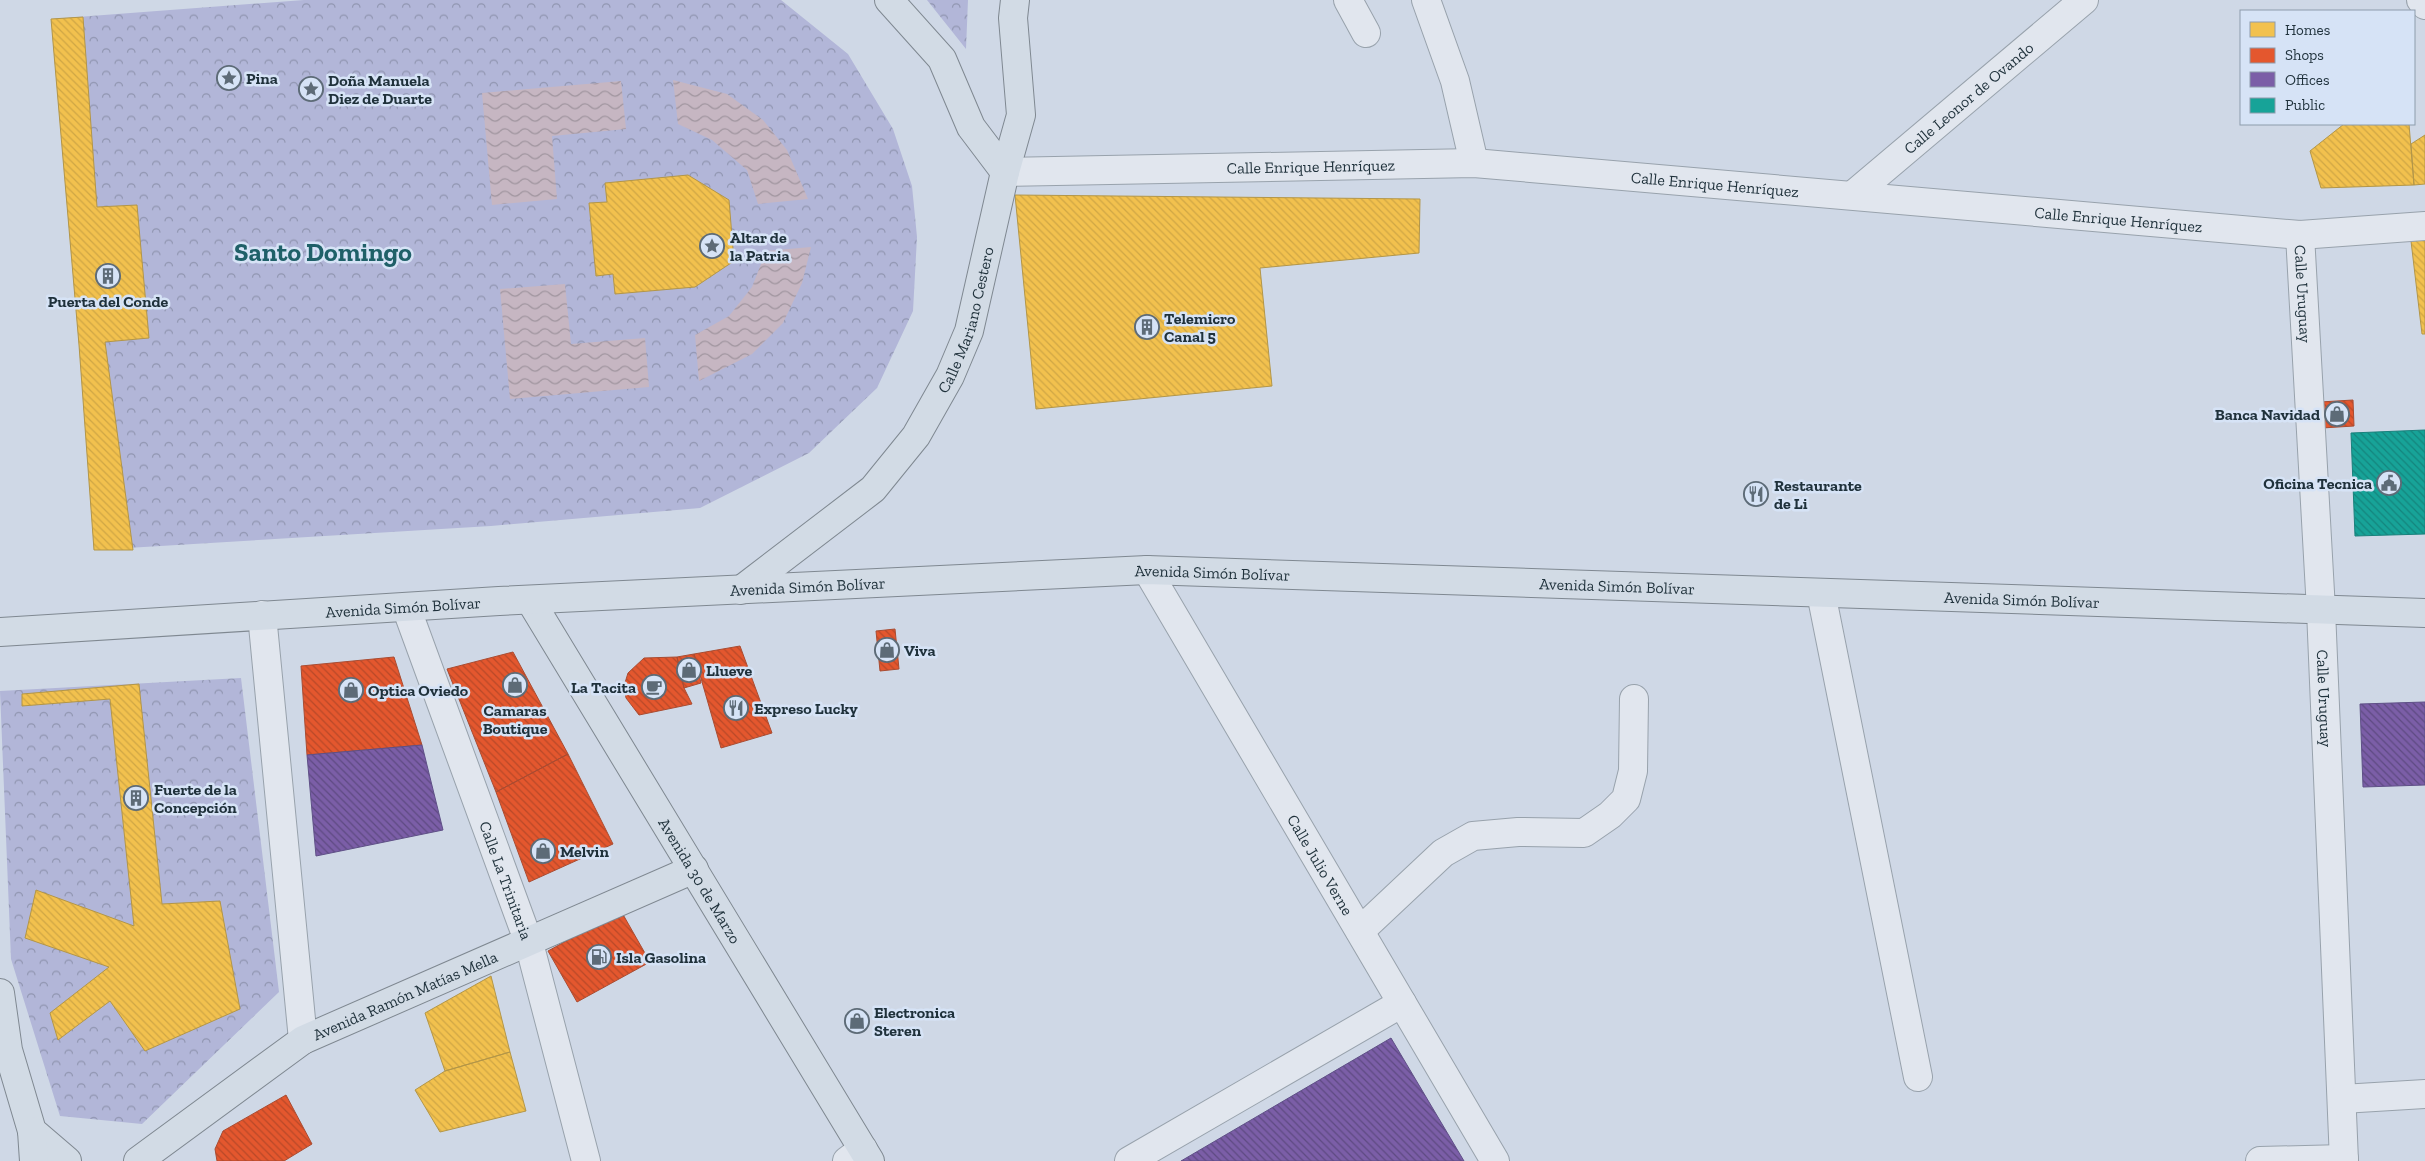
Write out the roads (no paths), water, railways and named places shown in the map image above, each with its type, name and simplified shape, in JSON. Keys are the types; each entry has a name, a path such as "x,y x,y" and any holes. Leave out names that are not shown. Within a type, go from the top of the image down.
{"main road":[{"path":"889,0 942,59 971,127 1005,172"},
{"name":"Calle Mariano Cestero","path":"741,590 873,489 916,436 950,376 969,331 1005,172 1021,115 1013,18 1014,0"},
{"name":"Avenida Simón Bolívar","path":"0,632 530,600 1147,570 2425,614"},
{"name":"Avenida 30 de Marzo","path":"530,600 694,869 860,1157"},
{"name":"Avenida Ramón Matías Mella","path":"138,1161 302,1040 694,869"},
{"path":"0,993 8,1050 32,1131 34,1161"},
{"path":"32,1131 67,1161"}],"street":[{"path":"1348,0 1366,33"},
{"path":"1426,0 1455,81 1474,163"},
{"name":"Calle Leonor de Ovando","path":"1853,195 2084,0"},
{"path":"2421,0 2425,5"},
{"name":"Calle Enrique Henríquez","path":"1005,172 1474,163 2300,235 2425,226"},
{"name":"Calle Uruguay","path":"2300,235 2321,610 2344,1160"},
{"name":"Calle Julio Verne","path":"1147,570 1495,1161"},
{"path":"1821,593 1918,1077"},
{"name":"Calle La Trinitaria","path":"406,607 529,942 586,1161"},
{"path":"262,615 302,1040"},
{"path":"1360,931 1442,853 1473,836 1518,832 1584,832 1610,816 1626,799 1633,771 1634,699"},
{"path":"1129,1161 1402,1003"},
{"path":"2342,1099 2425,1094"},
{"path":"2260,1161 2344,1160"}],"water":[{"path":"673,80 727,94 763,120 787,150 808,199 758,204 747,170 712,140 678,124"},
{"path":"621,81 626,129 552,136 557,199 492,205 482,93"},
{"path":"811,247 802,283 783,323 752,354 699,381 695,335 729,316 752,287 766,251"},
{"path":"565,284 571,344 645,338 649,387 510,399 500,289"}],"place":[{"name":"Pina","path":"229,78"},
{"name":"Doña Manuela Diez de Duarte","path":"311,89"},
{"name":"Altar de la Patria","path":"712,246"},
{"name":"Puerta del Conde","path":"108,276"},
{"name":"Telemicro Canal 5","path":"1147,327"},
{"name":"Banca Navidad","path":"2337,414"},
{"name":"Oficina Tecnica","path":"2389,483"},
{"name":"Restaurante de Li","path":"1756,494"},
{"name":"Viva","path":"887,650"},
{"name":"Llueve","path":"689,670"},
{"name":"Camaras Boutique","path":"515,685"},
{"name":"La Tacita","path":"654,687"},
{"name":"Optica Oviedo","path":"351,690"},
{"name":"Expreso Lucky","path":"736,708"},
{"name":"Fuerte de la Concepción","path":"136,798"},
{"name":"Melvin","path":"543,851"},
{"name":"Isla Gasolina","path":"599,957"},
{"name":"Electronica Steren","path":"857,1021"}],"district":[{"name":"Santo Domingo","path":"323,252"}]}
